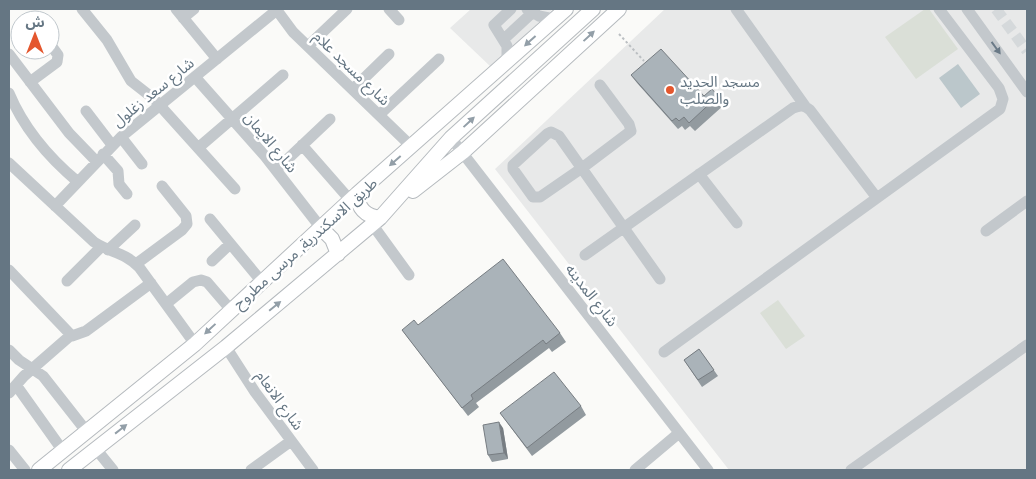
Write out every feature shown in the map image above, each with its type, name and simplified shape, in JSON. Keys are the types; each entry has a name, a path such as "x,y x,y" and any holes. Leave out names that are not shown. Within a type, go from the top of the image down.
{"main road":[{"name":"طريق الاسكندرية, مرسى مطروح","path":"39,470 195,344 354,198 566,9"},
{"name":"طريق الاسكندرية, مرسى مطروح","path":"69,470 226,346 376,221 451,138 591,9"},
{"path":"393,204 463,152 619,9"},
{"path":"354,198 361,208 376,221"},
{"path":"321,228 332,239 338,254"}],"street":[{"path":"82,9 107,40 132,81 149,94 235,189"},
{"path":"176,9 217,59"},
{"path":"183,18 194,9"},
{"name":"شارع سعد زغلول","path":"55,206 117,141 277,9"},
{"name":"شارع مسجد علام","path":"277,9 287,25 412,147"},
{"path":"308,46 347,9"},
{"path":"389,9 399,20"},
{"path":"507,62 507,46 504,38 494,25 511,9"},
{"path":"736,9 805,106 877,198"},
{"path":"664,352 996,113 1002,104 1003,98 999,88 939,9"},
{"path":"967,9 1027,92"},
{"path":"504,38 530,11 539,16 554,19"},
{"path":"9,54 69,133 118,171 119,184 127,194"},
{"path":"352,89 389,54"},
{"path":"379,115 439,58"},
{"path":"30,82 57,60"},
{"path":"198,148 284,75"},
{"name":"شارع الايمان","path":"195,77 276,170 321,228"},
{"path":"600,85 629,124 631,131 582,168 537,198 534,197 513,168 547,134 551,132 559,136 582,168 624,227 660,279"},
{"path":"9,93 22,119 34,137 47,153 78,182"},
{"path":"585,255 793,108 805,106"},
{"path":"86,111 142,164"},
{"path":"276,170 330,119"},
{"name":"شارع المدينه","path":"451,138 708,470"},
{"path":"302,146 354,198"},
{"path":"9,163 55,206 105,248 125,255 136,264 195,344"},
{"path":"699,174 737,223"},
{"path":"136,264 182,230 187,224 186,216 162,186"},
{"path":"986,231 1027,201"},
{"path":"210,219 262,282"},
{"path":"376,221 409,275"},
{"path":"67,280 135,225"},
{"path":"212,261 230,244"},
{"path":"9,270 70,335 74,336 86,331 151,283"},
{"path":"166,304 195,281 201,280 207,282 231,310"},
{"path":"63,451 12,389 70,335"},
{"path":"851,470 1027,345"},
{"name":"شارع الانعام","path":"226,346 255,392 312,470"},
{"path":"9,350 47,381 87,432"},
{"path":"635,470 679,433"},
{"path":"251,470 291,441"},
{"path":"96,449 112,470"},
{"path":"9,450 25,470"}],"path":[{"path":"619,34 644,61"}],"shaded area":[{"path":"471,9 553,9 491,67 450,28"},
{"path":"665,9 1027,9 1027,470 729,470 495,169"},
{"path":"925,9 929,9 958,49 916,79 885,37"},
{"path":"958,64 980,94 961,108 939,78"},
{"path":"778,300 805,336 786,349 760,313"}],"building":[{"name":"مسجد الحديد والصلب","path":"661,49 704,96 712,89 718,96 689,123 684,117 679,121 676,118 672,121 631,75"},
{"path":"503,259 560,333 546,344 543,340 471,395 473,399 462,408 402,330 414,320 418,325"},
{"path":"699,349 714,370 698,380 684,360"},
{"path":"554,372 581,406 527,448 500,413"},
{"path":"499,422 504,453 488,455 483,425"}],"tunnel":[{"path":"996,9 1027,51"}],"place":[{"name":"مسجد الحديد والصلب","path":"670,90"}]}
